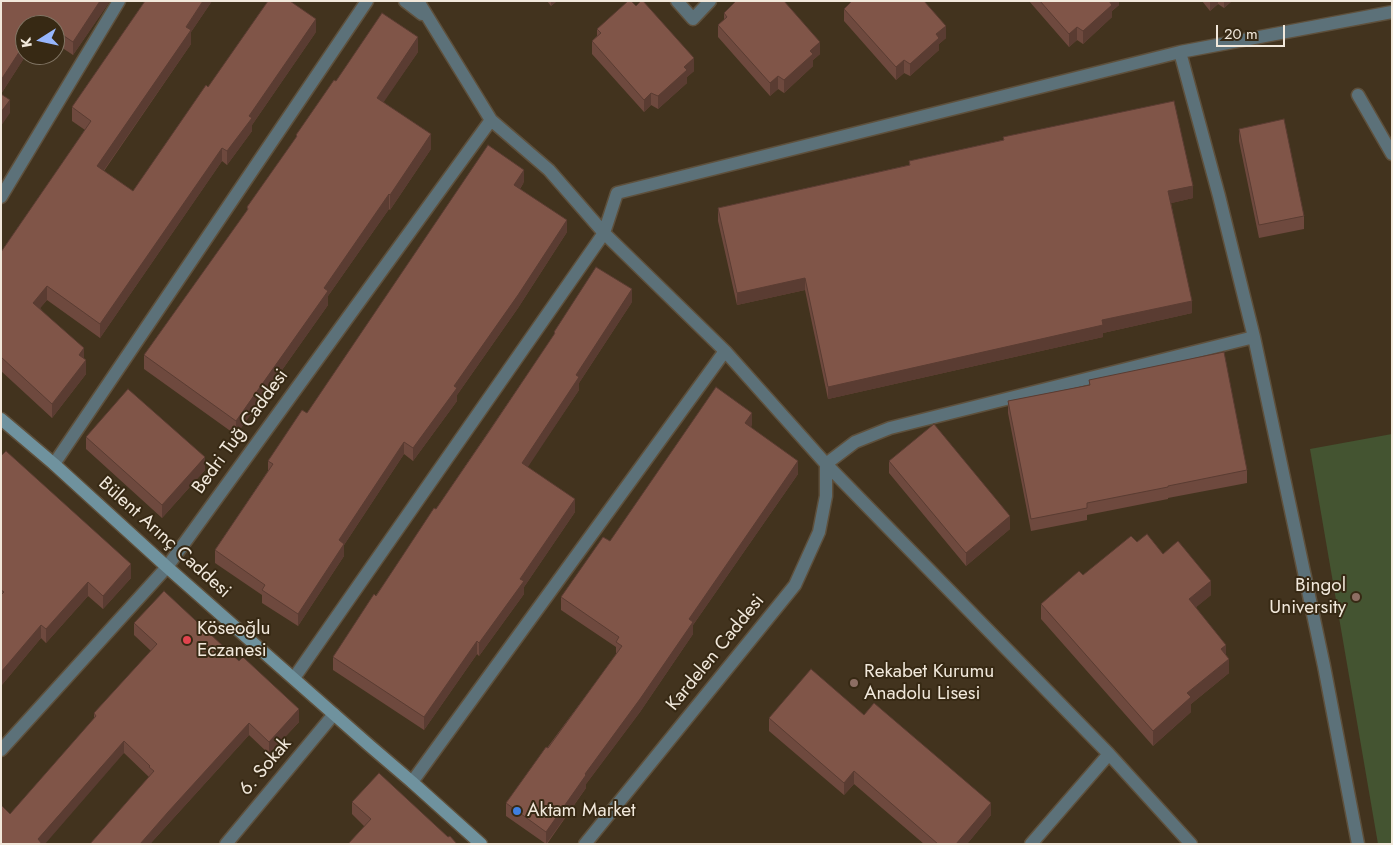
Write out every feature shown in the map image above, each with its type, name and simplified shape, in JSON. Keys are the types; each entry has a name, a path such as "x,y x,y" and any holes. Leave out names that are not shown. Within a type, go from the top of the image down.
{"street":[{"path":"1,197 119,1"},
{"path":"54,464 367,1"},
{"path":"406,1 428,19"},
{"path":"418,1 491,120 549,170 604,234 725,351 826,464 1109,754 1191,844"},
{"path":"677,1 692,19 710,1"},
{"path":"294,678 604,234 617,193 1180,52 1392,12"},
{"path":"1180,52 1254,337 1324,666 1358,844"},
{"path":"1358,95 1392,154"},
{"name":"Bedri Tuğ Caddesi","path":"1,750 167,567 491,120"},
{"path":"826,464 855,442 890,428 1254,337"},
{"path":"412,782 725,351"},
{"name":"Bülent Arınç Caddesi","path":"1,419 481,844"},
{"name":"Kardelen Caddesi","path":"585,844 795,586 820,532 826,496 826,464"},
{"name":"6. Sokak","path":"226,844 334,714"},
{"path":"1031,844 1109,754"}],"green space":[{"path":"1392,434 1392,844 1378,844 1310,449"}],"building":[{"path":"1,1 100,1 73,42 65,37 65,15 15,15 15,58 1,80"},
{"path":"145,1 203,1 186,27 191,30 97,166 133,191 206,85 208,87 268,1 290,1 316,19 249,116 252,118 227,151 222,148 100,324 47,286 33,303 84,348 79,355 86,360 52,404 1,357 1,252 91,121 72,107"},
{"path":"628,1 631,1 636,6 643,1 694,58 684,67 687,70 658,96 651,93 644,100 592,41 601,33 597,29"},
{"path":"736,1 784,1 820,42 810,51 813,54 784,80 778,76 770,83 718,25 727,17 724,13"},
{"path":"852,1 924,1 946,26 936,34 939,38 910,64 904,60 896,67 844,9"},
{"path":"1040,1 1109,1 1112,5 1083,31 1077,27 1069,34"},
{"path":"382,13 418,37 377,98 431,134 324,288 328,291 236,421 144,355 248,209 247,207 296,135 334,80 336,81"},
{"path":"1,94 10,100 1,112"},
{"path":"1174,101 1193,186 1168,191 1192,301 1102,320 1103,325 828,387 805,278 737,293 718,208 910,165 909,161 1004,140 1003,137"},
{"path":"1284,119 1304,216 1259,225 1239,129"},
{"path":"488,145 524,170 514,185 567,220 518,295 454,386 457,388 413,448 404,442 339,540 344,544 298,614 262,590 265,585 215,550 273,464 268,461 302,410 307,413"},
{"path":"596,267 632,289 576,375 579,377 522,463 575,499 520,579 524,581 479,643 477,641 424,717 333,657 374,594 376,596 434,508 436,509 490,430 555,333"},
{"path":"1224,352 1247,470 1087,503 1087,508 1031,519 1008,401 1090,385 1089,380"},
{"path":"716,387 752,413 745,423 798,461 689,619 693,622 546,832 506,803 622,646 616,642 619,637 561,597 603,537 610,541"},
{"path":"128,389 205,457 162,505 86,437"},
{"path":"934,424 1010,516 966,553 889,461"},
{"path":"6,451 131,564 103,596 88,582 46,629 41,625 1,672 1,595 4,592 1,590 1,456"},
{"path":"1147,534 1163,554 1178,541 1211,581 1189,599 1226,645 1221,649 1229,659 1187,693 1191,697 1153,731 1041,604 1079,571 1083,575 1131,536 1137,542"},
{"path":"164,591 239,661 243,657 299,709 269,742 249,723 140,844 90,844 154,771 124,741 38,839 42,844 1,844 1,805 10,814 96,716 94,713 157,644 134,623"},
{"path":"811,669 864,715 874,703 991,803 956,844 938,844 854,771 844,783 769,718"},
{"path":"379,773 457,844 348,844 371,819 352,802"}],"place":[{"name":"Bingol University","path":"1356,597"},
{"name":"Köseoğlu Eczanesi","path":"187,640"},
{"name":"Rekabet Kurumu Anadolu Lisesi","path":"854,683"},
{"name":"Aktam Market","path":"517,811"}]}
